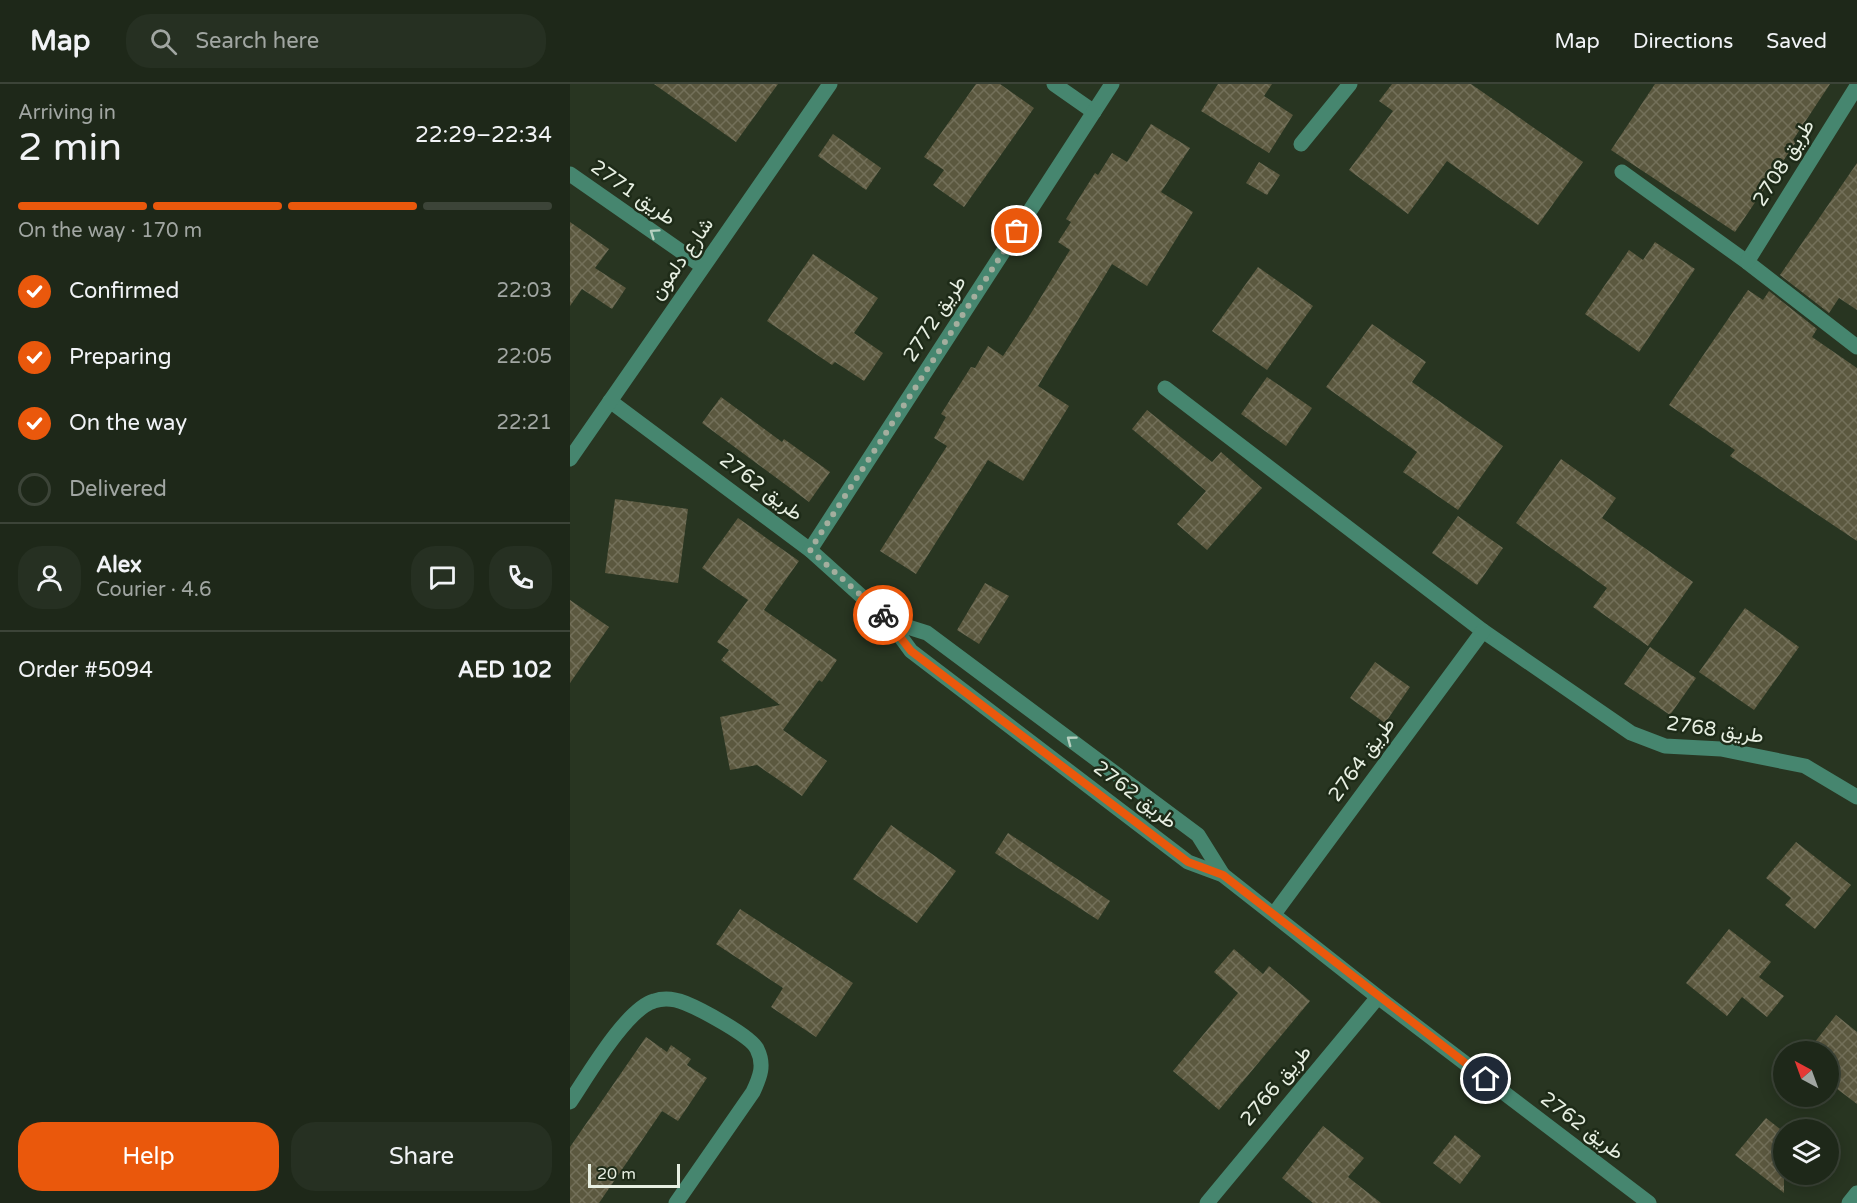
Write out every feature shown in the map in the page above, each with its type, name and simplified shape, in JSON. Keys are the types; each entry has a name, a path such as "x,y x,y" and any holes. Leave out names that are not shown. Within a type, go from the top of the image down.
{"street":[{"name":"شارع دلمون","path":"570,459 830,84"},
{"path":"1054,84 1094,112"},
{"name":"طريق 2772","path":"810,550 1112,84"},
{"path":"1301,144 1350,84"},
{"name":"طريق 2708","path":"1747,262 1857,86"},
{"path":"1622,172 1747,262 1857,347"},
{"name":"طريق 2771","path":"570,174 702,266"},
{"name":"طريق 2768","path":"1165,388 1483,631 1631,733 1665,746 1721,748 1805,766 1857,797"},
{"name":"طريق 2762","path":"610,401 810,550 889,621 911,651 1178,855 1188,862 1223,875 1378,997 1649,1203"},
{"path":"889,621 927,633 1198,835 1223,875"},
{"name":"طريق 2764","path":"1274,914 1483,631"},
{"name":"طريق 2766","path":"1207,1203 1378,997"},
{"path":"570,1102 625,1023 637,1010 653,1001 669,999 684,1003 746,1036 756,1047 762,1061 761,1076 753,1092 676,1203"},
{"path":"1849,1203 1857,1193"}],"building":[{"path":"654,84 778,84 736,142"},
{"path":"976,84 1000,84 1034,108 964,207 933,185 944,170 924,157"},
{"path":"1218,84 1272,84 1264,96 1293,115 1269,153 1201,111"},
{"path":"1392,84 1471,84 1583,162 1538,225 1447,161 1408,214 1349,170 1393,111 1379,101"},
{"path":"1655,84 1830,84 1793,140 1796,142 1735,232 1611,150"},
{"path":"1151,124 1190,148 1161,192 1193,212 1147,286 1112,264 1038,386 1069,406 1023,481 988,460 916,574 880,551 947,446 934,438 946,417 941,414 971,367 975,368 988,346 1003,356 1028,318 1070,250 1058,242 1071,222 1066,219 1095,173 1098,175 1112,153 1127,162"},
{"path":"833,134 881,168 866,190 818,156"},
{"path":"1259,162 1280,175 1267,195 1246,183"},
{"path":"1857,163 1857,310 1839,298 1829,313 1780,275"},
{"path":"570,222 609,249 595,268 626,288 612,309 582,289 570,306"},
{"path":"1655,242 1695,269 1639,352 1585,314 1629,250 1643,260"},
{"path":"813,254 878,298 854,333 883,353 864,381 835,362 832,365 767,321"},
{"path":"1258,267 1313,306 1267,370 1212,331"},
{"path":"1748,290 1763,300 1769,291 1817,329 1812,337 1857,368 1857,541 1730,456 1735,450 1669,405"},
{"path":"1372,324 1426,362 1412,382 1503,446 1458,510 1403,472 1417,452 1326,387"},
{"path":"1267,377 1312,408 1286,446 1241,414"},
{"path":"721,397 782,442 784,439 830,472 809,502 702,423"},
{"path":"1147,410 1212,462 1221,452 1262,488 1207,550 1177,524 1206,491 1132,429"},
{"path":"1561,459 1616,498 1602,518 1693,582 1648,646 1593,607 1607,588 1516,523"},
{"path":"615,499 688,509 678,583 605,573"},
{"path":"1458,516 1503,548 1477,585 1432,553"},
{"path":"738,518 799,561 764,610 837,660 822,682 819,680 783,730 827,761 802,796 757,765 730,770 720,717 780,705 721,660 729,650 717,642 748,600 702,568"},
{"path":"985,583 1009,596 979,644 957,630"},
{"path":"570,600 609,627 570,683"},
{"path":"1745,608 1799,647 1754,710 1699,672"},
{"path":"1650,647 1696,678 1670,715 1624,684"},
{"path":"1375,662 1410,687 1385,723 1350,698"},
{"path":"891,825 956,871 917,923 853,879"},
{"path":"1008,833 1110,901 1098,920 995,853"},
{"path":"1796,842 1851,885 1815,929 1785,905 1791,898 1766,878"},
{"path":"740,909 853,983 816,1037 771,1007 783,988 716,944"},
{"path":"1729,929 1771,962 1759,977 1784,996 1767,1017 1742,997 1727,1016 1686,983"},
{"path":"1234,949 1263,974 1269,966 1310,1001 1219,1110 1173,1071 1238,993 1214,972"},
{"path":"1836,1015 1857,1032 1857,1104 1839,1090 1839,1041 1816,1041"},
{"path":"646,1037 667,1052 671,1045 691,1059 687,1065 707,1078 678,1121 662,1111 599,1203 570,1203 570,1147"},
{"path":"1766,1118 1773,1123 1773,1184 1735,1155"},
{"path":"1323,1126 1364,1158 1348,1177 1381,1203 1313,1203 1282,1178"},
{"path":"1455,1135 1481,1156 1460,1184 1433,1163"},
{"path":"1774,1185 1784,1185 1784,1193"}],"way so far":[{"path":"883,615 810,550 1017,231"}],"route":[{"path":"883,615 911,651 1188,862 1223,875 1486,1079"}]}
